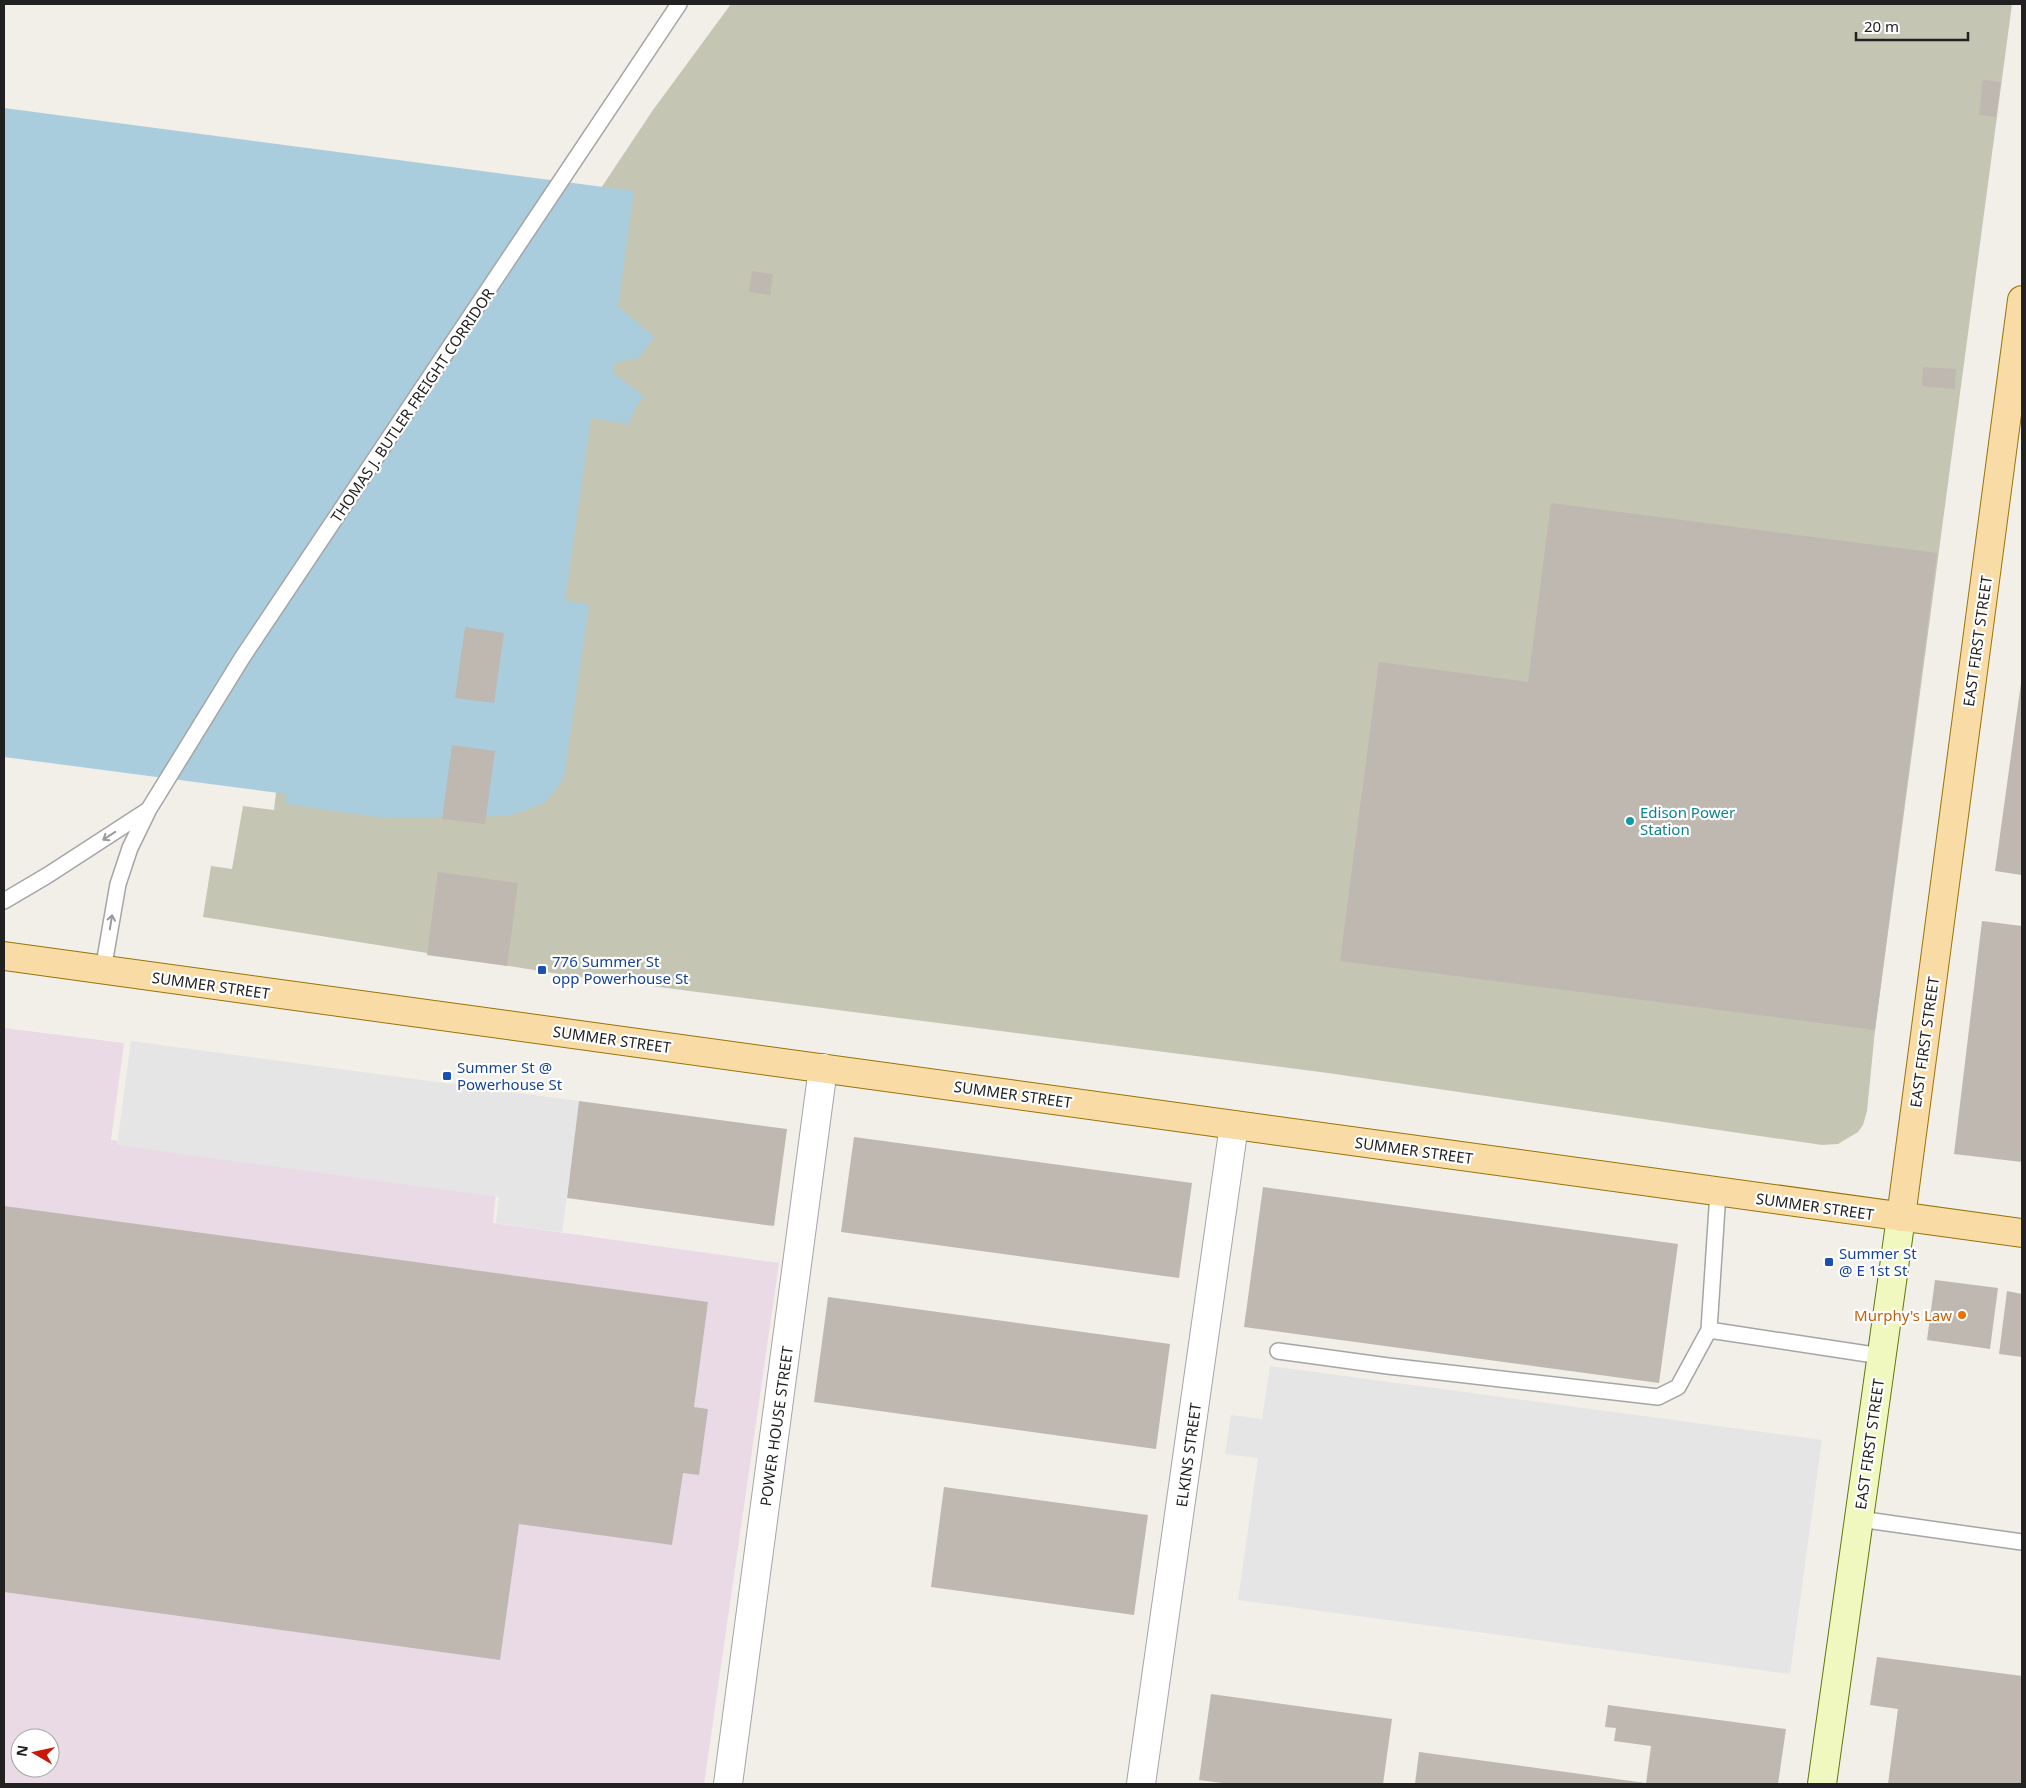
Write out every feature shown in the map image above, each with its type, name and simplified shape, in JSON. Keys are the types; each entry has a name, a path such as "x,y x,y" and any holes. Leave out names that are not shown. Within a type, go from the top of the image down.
{"main road":[{"name":"EAST FIRST STREET","path":"1822,1784 1901,1217 2022,300"},
{"name":"SUMMER STREET","path":"4,956 2022,1234"}],"street":[{"name":"POWER HOUSE STREET","path":"728,1784 824,1068"},
{"name":"ELKINS STREET","path":"1141,1784 1234,1125"}],"lane":[{"name":"THOMAS J. BUTLER FREIGHT CORRIDOR","path":"103,970 118,884 130,848 150,809 242,658 679,4"},
{"name":"THOMAS J. BUTLER FREIGHT CORRIDOR","path":"4,900 48,875 150,809"},
{"path":"1278,1351 1388,1366 1658,1396 1678,1387 1709,1330 1718,1192"},
{"path":"1709,1330 1881,1356"},
{"path":"1859,1519 2022,1542"}],"shaded area":[{"path":"731,4 2012,4 1875,1030 1867,1111 1863,1125 1858,1132 1838,1144 1822,1145 1328,1073 565,975 203,917 211,866 232,869 243,806 274,810 277,784 264,694 653,110"},
{"path":"4,1028 124,1043 111,1140 496,1193 493,1223 779,1263 704,1784 4,1784"},
{"path":"131,1041 579,1101 562,1232 496,1223 499,1197 117,1145"},
{"path":"1270,1366 1822,1440 1790,1674 1238,1600 1258,1458 1225,1454 1231,1415 1262,1419"}],"water":[{"path":"4,108 634,191 618,306 654,337 639,358 615,362 613,373 644,396 636,406 629,424 591,418 565,600 589,605 564,777 556,790 544,803 509,816 385,818 285,804 286,794 4,757"}],"building":[{"path":"1983,80 2001,82 1996,117 1979,115"},
{"path":"752,271 773,274 770,295 749,292"},
{"path":"1923,367 1956,369 1955,389 1922,386"},
{"name":"Edison Power Station","path":"1551,503 1937,553 1875,1030 1340,961 1379,662 1528,682"},
{"path":"465,627 504,633 494,703 455,698"},
{"path":"2022,683 2022,875 1995,871"},
{"path":"452,745 495,751 485,824 442,819"},
{"path":"438,872 518,883 507,966 427,955"},
{"path":"1982,921 2022,926 2022,1162 1954,1154"},
{"path":"579,1101 787,1129 774,1226 567,1198"},
{"path":"854,1137 1192,1183 1179,1278 841,1232"},
{"path":"1263,1187 1678,1244 1659,1383 1244,1327"},
{"path":"4,1206 708,1302 694,1407 708,1409 699,1475 683,1473 672,1545 519,1524 500,1660 4,1592"},
{"path":"1935,1280 1998,1288 1990,1349 1927,1340"},
{"path":"2007,1291 2022,1294 2022,1357 1999,1354"},
{"path":"828,1297 1170,1344 1156,1449 814,1402"},
{"path":"944,1487 1148,1515 1134,1615 931,1587"},
{"path":"1877,1657 2022,1676 2022,1784 1888,1784 1898,1709 1870,1705"},
{"path":"1211,1694 1392,1719 1383,1784 1230,1784 1199,1780"},
{"path":"1608,1705 1786,1729 1778,1784 1646,1784 1651,1746 1614,1741 1616,1728 1605,1727"},
{"path":"1419,1752 1646,1783 1415,1784"}],"place":[{"name":"Edison Power Station","path":"1630,821"},
{"name":"776 Summer St opp Powerhouse St","path":"542,970"},
{"name":"Summer St @ Powerhouse St","path":"447,1076"},
{"name":"Summer St @ E 1st St","path":"1829,1262"},
{"name":"Murphy's Law","path":"1962,1315"}]}
